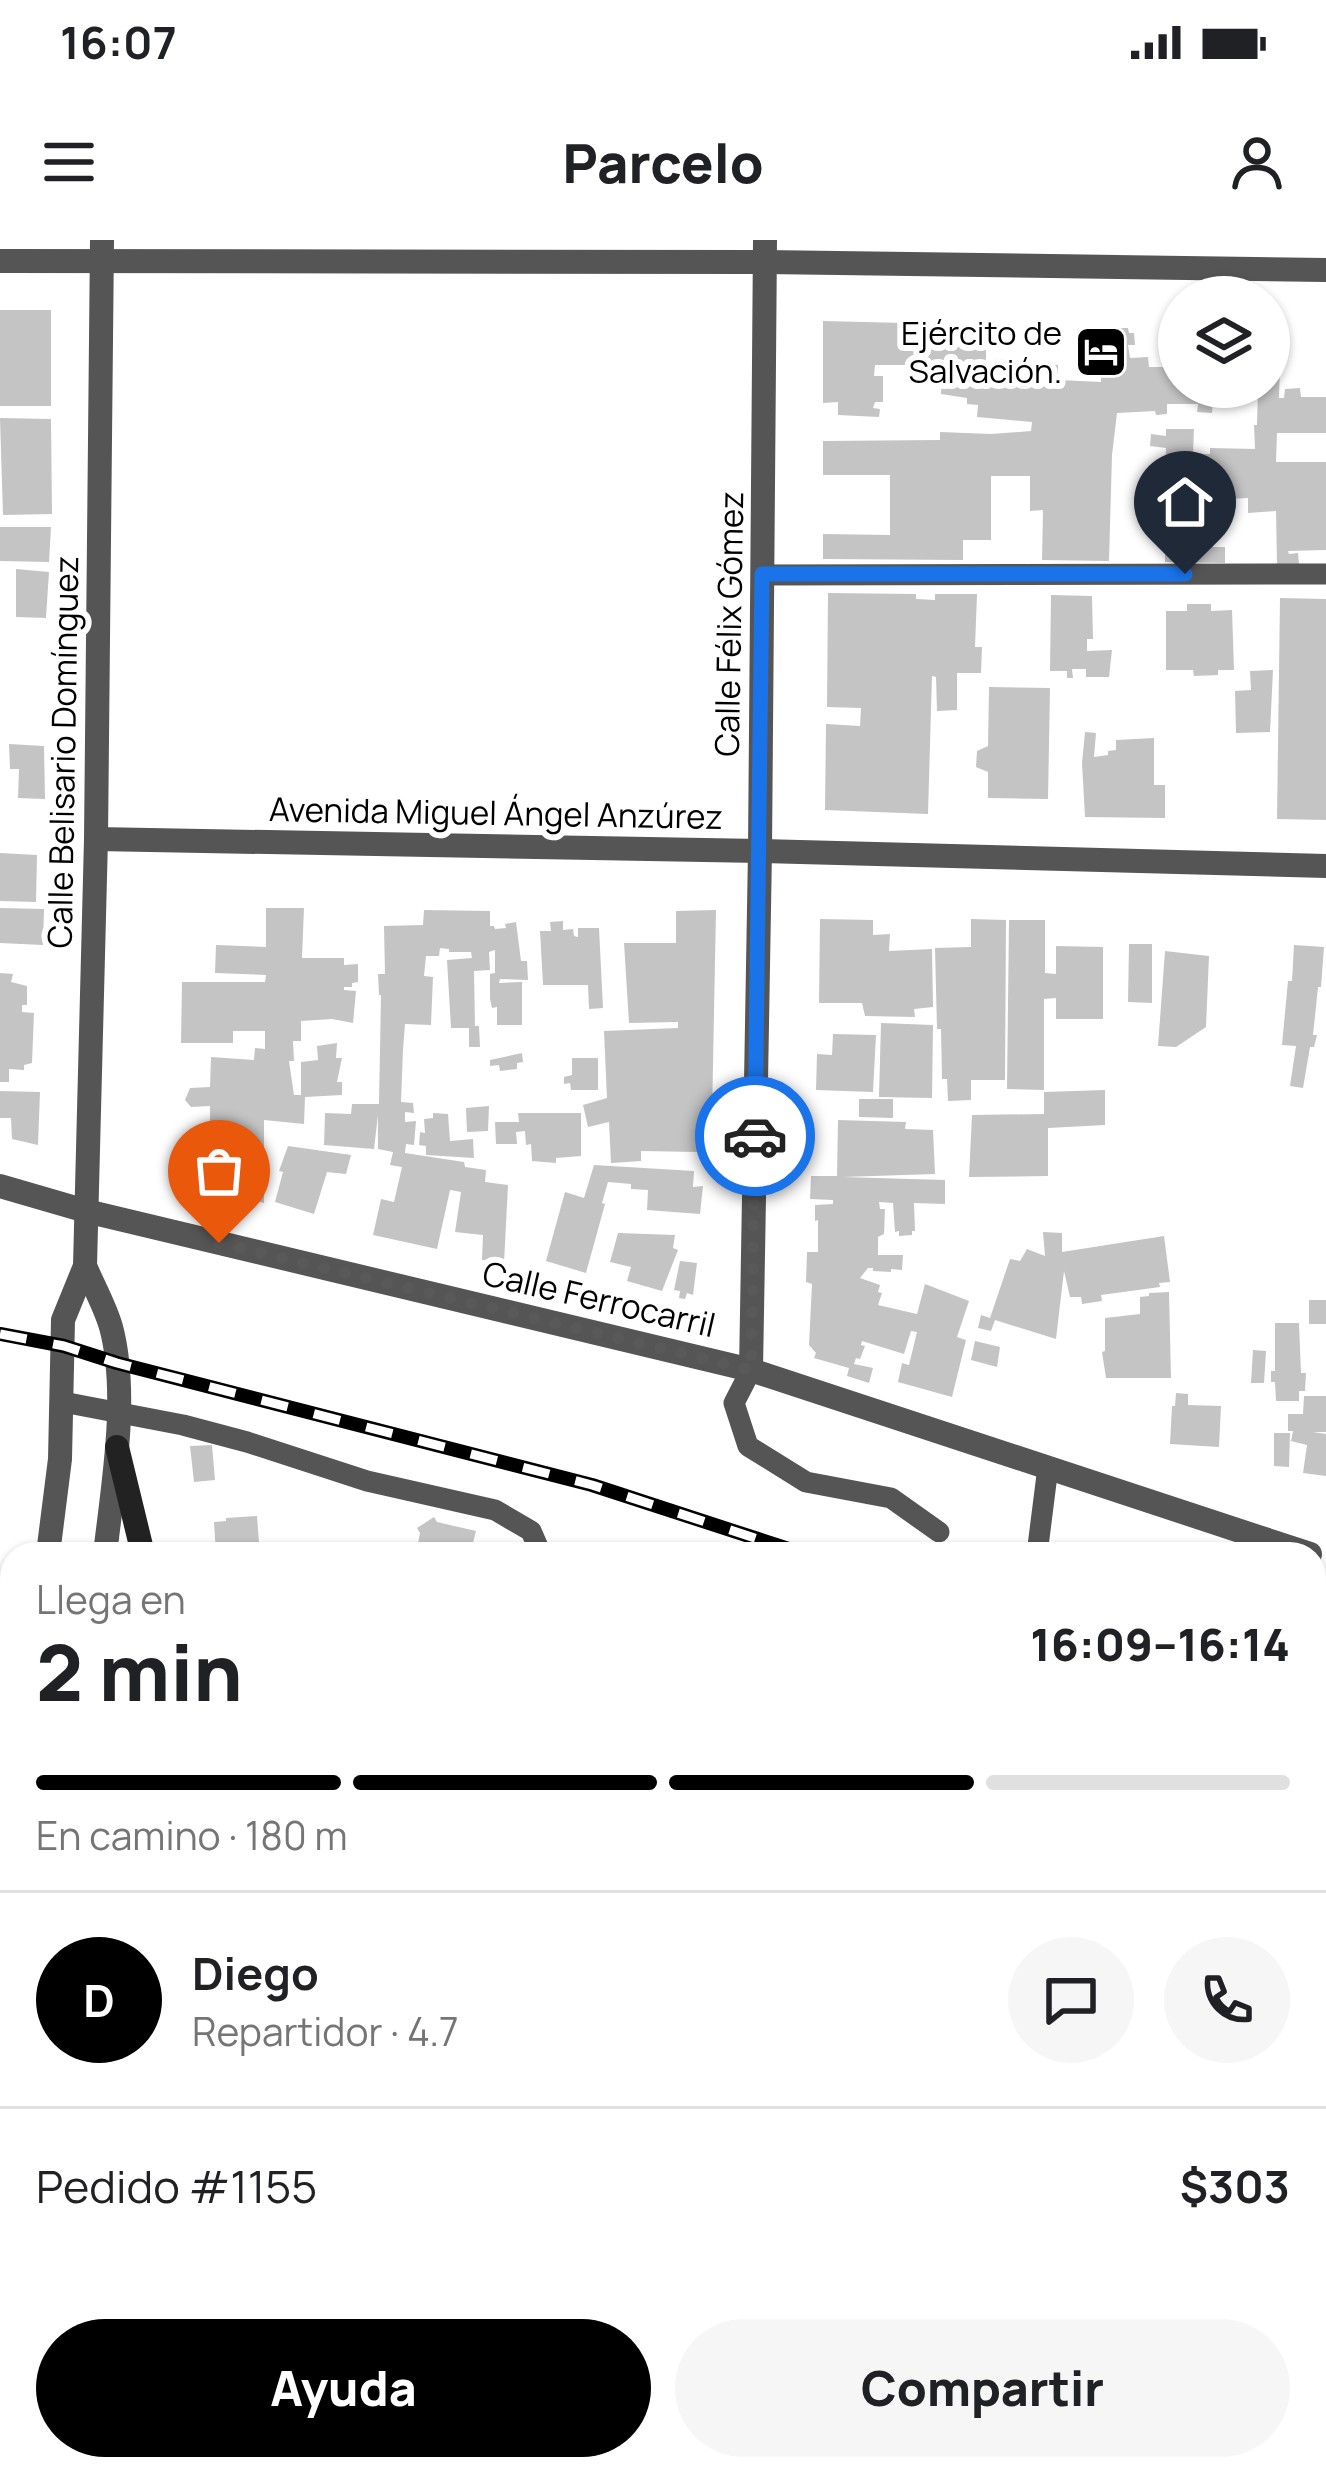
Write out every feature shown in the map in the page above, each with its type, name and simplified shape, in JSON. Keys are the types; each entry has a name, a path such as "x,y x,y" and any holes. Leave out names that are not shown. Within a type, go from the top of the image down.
{"main road":[{"path":"116,1447 140,1542"}],"street":[{"path":"0,261 102,251 765,251 1326,270"},
{"name":"Calle Belisario Domínguez","path":"85,1266 96,838 102,251"},
{"name":"Calle Félix Gómez","path":"751,1370 765,251"},
{"name":"Avenida Miguel Ángel Anzúrez","path":"96,838 1326,866"},
{"name":"Calle Ferrocarril","path":"0,1186 86,1211 751,1370 1273,1542"},
{"path":"50,1542 60,1459 63,1320 85,1266"},
{"path":"85,1266 110,1324 117,1364 116,1447 105,1542"}],"lane":[{"path":"762,574 1326,574"},
{"path":"751,1370 734,1403 748,1446 806,1482 891,1498 939,1532"},
{"path":"63,1402 117,1410 247,1442 367,1481 495,1510 531,1532 536,1542"},
{"path":"1039,1542 1048,1468"}],"building":[{"path":"0,310 51,310 51,406 0,406"},
{"path":"823,321 986,325 986,367 995,367 996,359 1058,365 1058,380 1101,382 1102,328 1128,328 1134,333 1135,345 1128,345 1130,358 1148,357 1149,367 1158,367 1158,408 1167,408 1167,414 1117,413 1109,561 1042,560 1043,510 1030,511 1030,476 991,476 991,540 963,540 963,560 823,559 823,534 890,535 890,475 823,475 823,441 940,440 940,432 1031,431 1032,422 977,417 978,405 941,394 942,365 875,365 874,376 883,376 883,402 875,402 873,408 880,409 879,417 838,415 838,402 823,403"},
{"path":"1300,388 1301,397 1326,397 1326,433 1277,433 1276,462 1326,462 1326,550 1288,551 1298,553 1299,564 1277,564 1276,511 1248,513 1248,498 1210,500 1209,480 1195,481 1196,494 1165,494 1166,448 1150,446 1151,434 1166,436 1166,429 1194,429 1193,454 1210,454 1210,448 1255,449 1257,408 1290,408 1290,389"},
{"path":"0,418 51,419 52,514 3,515"},
{"path":"1165,520 1212,520 1213,547 1225,547 1225,563 1165,562"},
{"path":"0,527 51,527 49,562 0,561"},
{"path":"16,569 49,572 46,618 16,617"},
{"path":"828,593 916,594 916,599 935,600 935,594 977,594 975,647 982,647 981,673 957,673 957,710 937,711 936,677 932,676 928,814 825,810 826,724 860,726 861,708 827,707"},
{"path":"1051,595 1092,596 1093,639 1087,639 1087,651 1112,650 1109,677 1086,677 1086,669 1072,669 1073,678 1067,678 1067,671 1050,671"},
{"path":"1280,598 1326,599 1326,820 1277,819"},
{"path":"1187,604 1211,604 1211,611 1232,610 1234,670 1194,676 1193,670 1166,670 1166,611 1187,611"},
{"path":"1273,670 1270,732 1236,733 1235,691 1251,690 1250,671"},
{"path":"989,687 1050,688 1048,799 988,798 988,772 976,767 977,751 988,746"},
{"path":"1085,732 1096,733 1094,757 1116,750 1116,740 1154,738 1154,785 1165,785 1165,818 1085,817"},
{"path":"9,744 44,746 45,799 18,798 19,769 10,769"},
{"path":"0,853 37,855 36,902 0,901"},
{"path":"0,908 44,909 43,945 0,943"},
{"path":"266,908 304,908 302,958 344,958 344,965 358,964 358,982 344,987 356,991 353,1023 301,1021 301,1041 293,1041 294,1061 289,1061 294,1095 301,1095 301,1062 318,1060 317,1046 337,1043 336,1058 342,1058 337,1082 342,1082 342,1095 305,1097 304,1124 264,1120 264,1203 241,1197 245,1141 210,1139 210,1106 191,1107 185,1100 190,1088 210,1087 211,1057 254,1060 255,1048 265,1049 265,1031 233,1031 233,1043 181,1043 182,982 265,982 266,975 215,973 216,945 266,947"},
{"path":"424,910 490,911 490,926 495,929 516,922 521,961 527,961 528,980 500,979 499,983 522,982 522,1025 497,1025 497,1007 492,1008 490,999 495,950 489,952 490,970 474,971 480,1047 469,1047 469,1028 451,1028 447,960 472,958 471,952 440,948 439,956 426,956 424,976 433,977 431,1025 405,1024 403,1050 401,1102 413,1103 414,1113 405,1112 405,1122 416,1121 414,1145 406,1144 405,1153 464,1162 465,1167 486,1170 485,1182 508,1185 504,1263 482,1260 483,1235 455,1232 461,1192 450,1190 437,1249 373,1235 381,1199 394,1202 402,1167 390,1165 393,1152 378,1149 378,1115 374,1149 324,1145 325,1113 351,1114 352,1104 379,1104 378,974 385,974 384,926 423,925"},
{"path":"716,910 712,1117 698,1120 698,1126 705,1126 704,1145 697,1145 697,1152 641,1151 641,1161 611,1163 609,1122 588,1127 583,1105 607,1098 604,1031 678,1028 678,1022 629,1023 624,943 676,943 676,911"},
{"path":"820,919 873,920 873,935 890,934 889,951 932,949 933,1007 914,1009 915,1017 865,1016 862,1003 819,1003"},
{"path":"971,919 1006,920 1005,1080 971,1080 971,1100 948,1101 947,1079 942,1079 941,1029 937,1029 935,948 971,947"},
{"path":"1009,920 1045,920 1045,973 1056,974 1056,946 1103,947 1103,1019 1056,1019 1056,998 1044,999 1044,1090 1007,1089"},
{"path":"563,921 563,930 573,929 578,937 578,928 599,928 603,1008 589,1009 588,985 543,985 540,931 551,931 550,922"},
{"path":"1129,944 1152,944 1152,1003 1128,1002"},
{"path":"1294,945 1324,947 1313,1035 1317,1035 1310,1047 1303,1088 1290,1086 1296,1046 1282,1045"},
{"path":"1165,951 1209,956 1206,1027 1176,1047 1158,1046"},
{"path":"0,973 13,974 11,982 27,986 22,1012 34,1013 32,1063 24,1065 24,1070 9,1069 9,1082 0,1082"},
{"path":"881,1023 933,1025 932,1098 879,1097"},
{"path":"833,1034 876,1035 873,1092 816,1090 817,1054 832,1055"},
{"path":"522,1053 523,1062 517,1063 517,1069 500,1071 499,1065 490,1066 490,1060"},
{"path":"572,1058 598,1058 598,1090 571,1090 570,1083 564,1084 564,1077 572,1075"},
{"path":"1105,1090 1105,1125 1048,1128 1048,1176 969,1177 972,1115 1044,1114 1044,1092"},
{"path":"0,1091 40,1092 38,1145 12,1139 11,1118 0,1118"},
{"path":"859,1099 893,1099 893,1118 859,1117"},
{"path":"489,1106 488,1131 467,1132 466,1108"},
{"path":"433,1113 448,1114 450,1141 473,1139 474,1158 426,1155 426,1146 419,1145 420,1132 425,1133 424,1119 433,1118"},
{"path":"518,1113 581,1113 581,1156 556,1158 556,1163 532,1161 525,1131 516,1132 517,1144 496,1144 495,1122 519,1122"},
{"path":"838,1120 906,1122 905,1129 933,1130 935,1174 842,1177 945,1180 945,1204 914,1203 912,1235 895,1232 893,1203 879,1202 880,1209 885,1209 878,1255 903,1255 902,1270 868,1268 860,1278 880,1285 878,1305 917,1314 925,1284 969,1301 957,1337 966,1340 952,1397 898,1382 902,1363 909,1365 917,1332 911,1331 904,1354 862,1341 865,1346 854,1364 873,1368 869,1383 847,1376 849,1368 814,1358 816,1353 809,1345 812,1284 806,1282 807,1252 818,1252 815,1205 833,1204 833,1200 810,1199 811,1176 837,1176"},
{"path":"288,1146 351,1155 346,1174 327,1172 314,1214 275,1202"},
{"path":"594,1165 694,1171 693,1187 703,1186 700,1214 647,1210 648,1190 608,1182 586,1273 546,1261 565,1192 584,1198"},
{"path":"1043,1232 1062,1233 1062,1252 1164,1236 1170,1282 1101,1295 1102,1301 1082,1304 1081,1297 1070,1297 1064,1271 1056,1339 995,1320 991,1331 978,1328 981,1315 990,1318 1010,1259 1020,1261 1027,1249 1045,1256"},
{"path":"618,1233 675,1235 673,1248 678,1250 662,1291 627,1281 631,1267 610,1262"},
{"path":"680,1261 697,1263 693,1295 687,1293 685,1299 674,1290"},
{"path":"1169,1292 1171,1378 1106,1378 1105,1318 1140,1314 1140,1297"},
{"path":"1309,1300 1326,1300 1326,1324 1309,1324"},
{"path":"1275,1323 1299,1323 1301,1373 1306,1373 1299,1401 1276,1401 1275,1382 1271,1382"},
{"path":"975,1341 1000,1347 997,1367 971,1360"},
{"path":"1253,1350 1266,1351 1264,1383 1251,1383"},
{"path":"1176,1393 1188,1394 1188,1405 1221,1406 1219,1447 1170,1444"},
{"path":"1304,1396 1326,1396 1326,1432 1313,1432 1326,1434 1326,1476 1303,1473 1307,1445 1291,1441 1293,1431 1288,1431 1288,1414 1303,1414"},
{"path":"1274,1433 1290,1433 1289,1467 1274,1466"},
{"path":"212,1445 215,1480 194,1482 190,1446"},
{"path":"257,1516 259,1542 215,1542 214,1522"},
{"path":"434,1517 437,1522 476,1531 473,1542 418,1542 417,1528"}],"railway":[{"path":"0,1334 64,1346 592,1485 767,1542"}],"way so far":[{"path":"219,1243 751,1370 755,1136"}],"place":[{"name":"Ejército de Salvación.","path":"1101,352"}],"route":[{"path":"755,1136 762,574 1185,574"}]}
